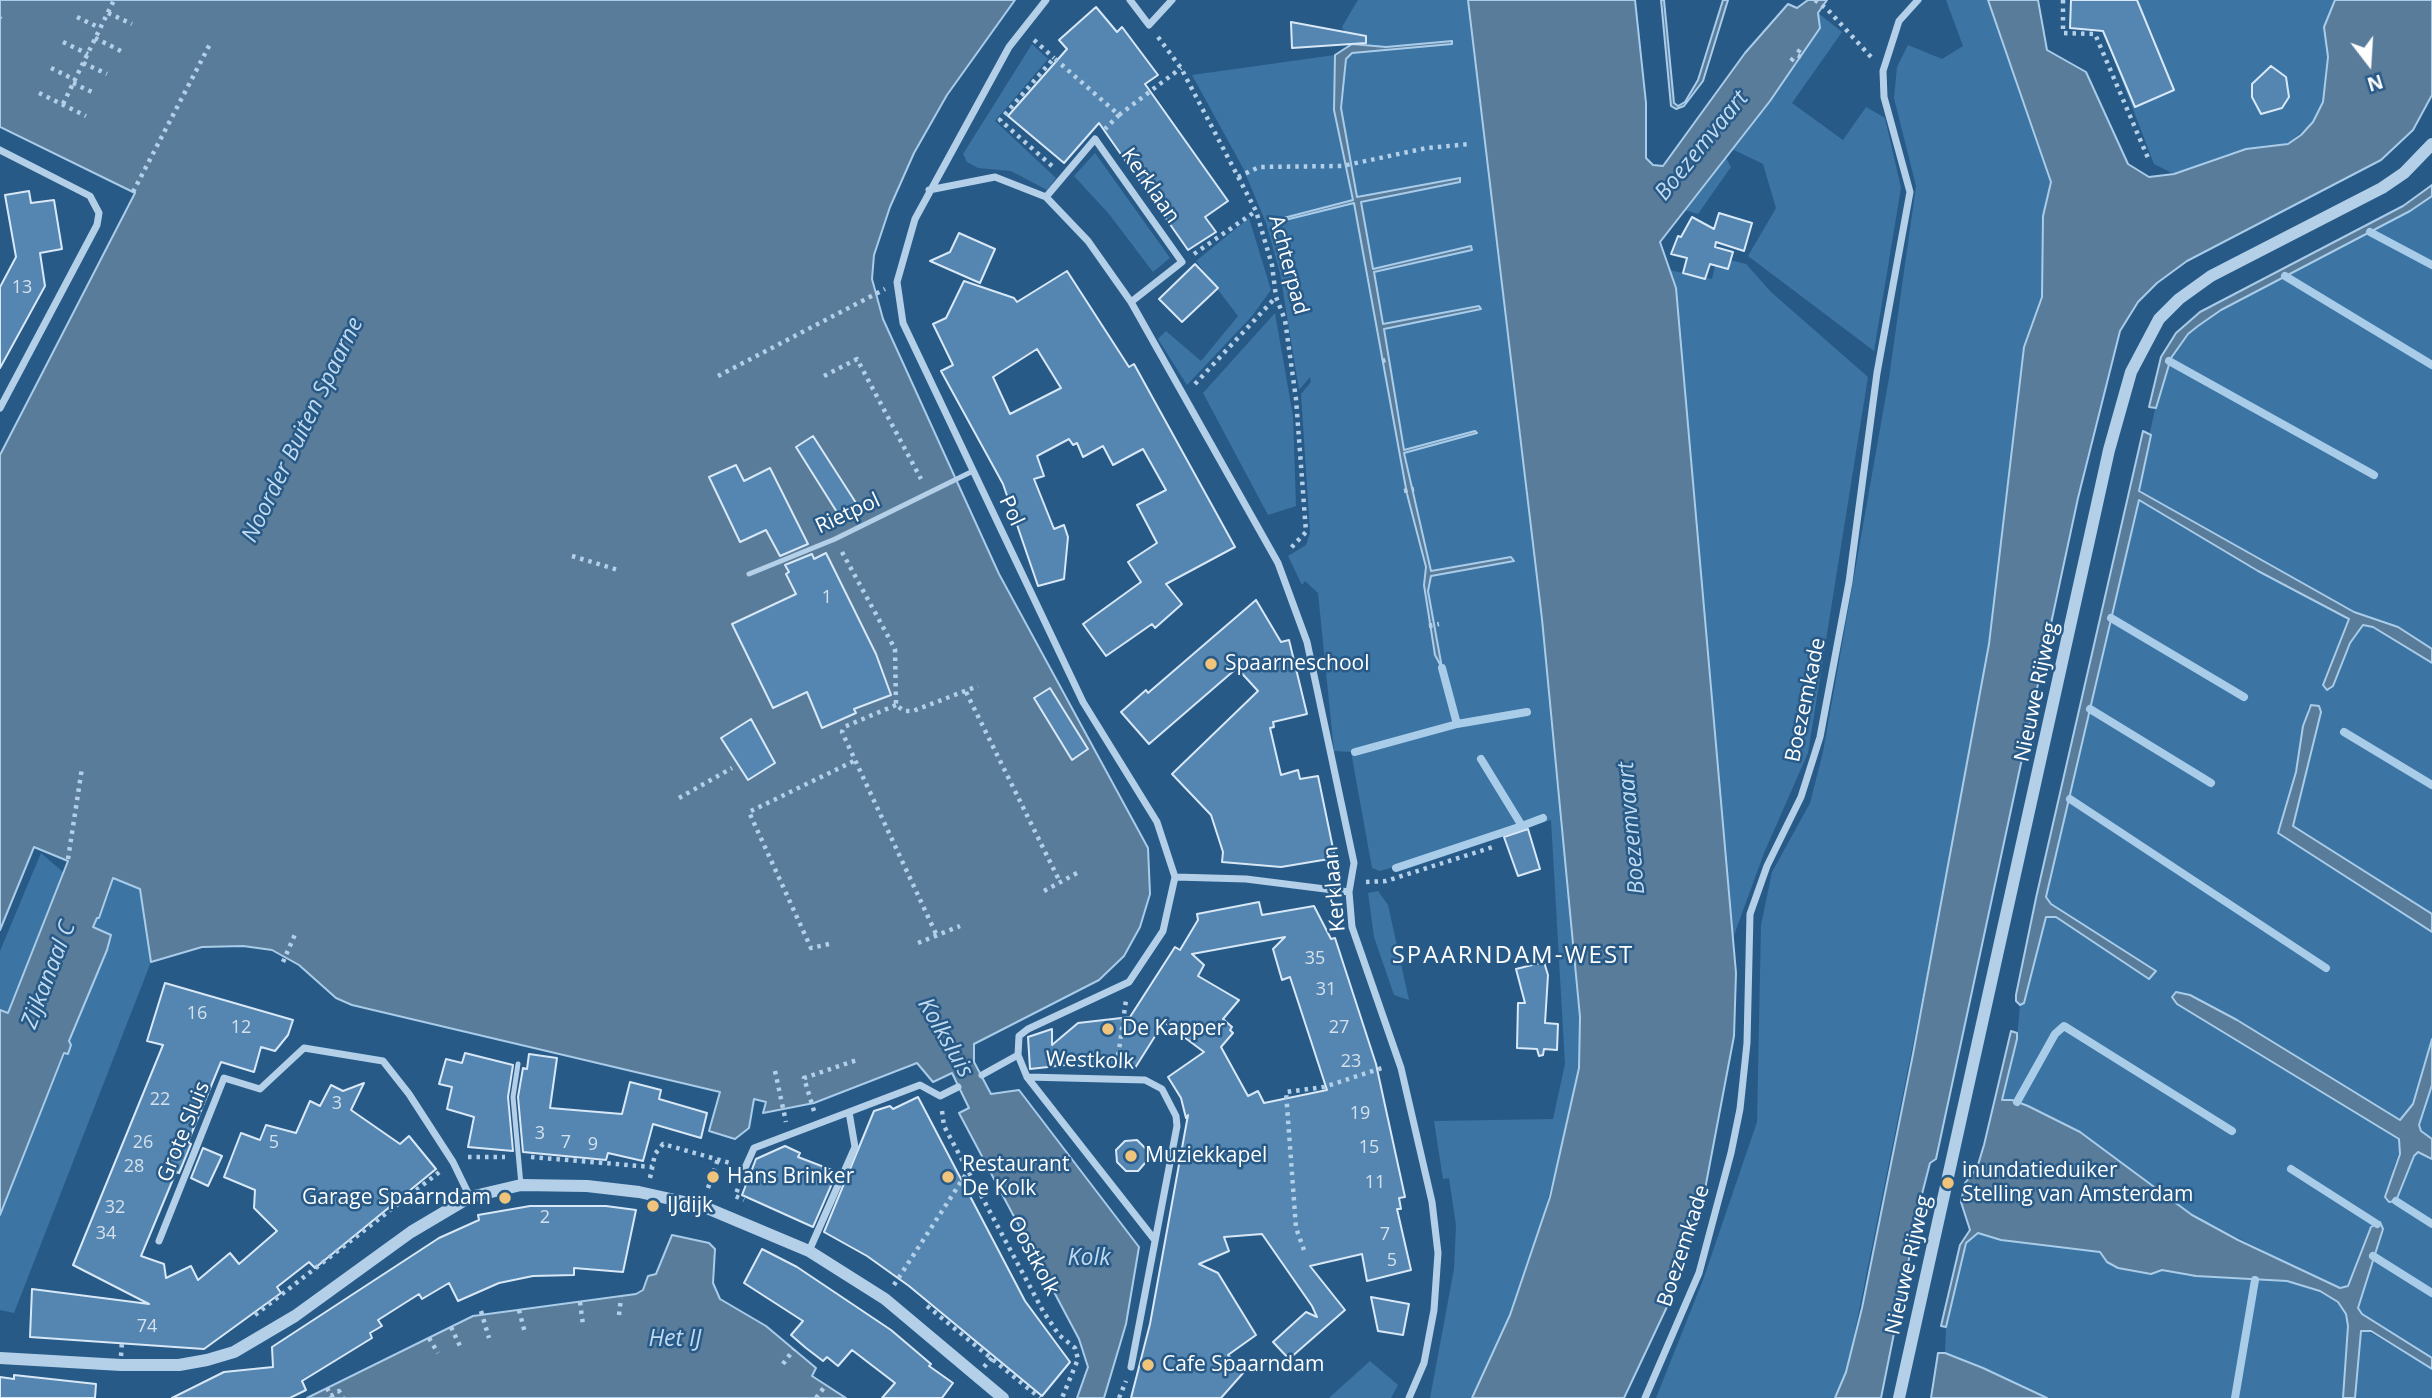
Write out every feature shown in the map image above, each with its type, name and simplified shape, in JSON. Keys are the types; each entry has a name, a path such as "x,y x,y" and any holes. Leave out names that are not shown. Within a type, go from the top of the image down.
{"street":[{"name":"Pol","path":"1046,0 1009,47 929,190 906,246 897,282 903,323 1083,702 1157,822 1175,877"},
{"path":"1130,0 1149,25 1172,0"},
{"name":"Boezemkade","path":"1645,1398 1699,1273 1731,1153 1740,1109 1747,1043 1750,914 1767,866 1801,797 1820,737 1846,595 1877,373 1910,192 1884,97 1883,71 1899,21 1918,0"},
{"name":"Kerklaan","path":"1046,197 1095,139 1182,262"},
{"name":"Nieuwe Rijweg","path":"1899,1398 2109,450 2131,372 2159,319 2179,299 2211,276 2382,188 2404,173 2432,144"},
{"path":"0,150 90,196 99,213 97,225 0,408"},
{"name":"Kerklaan","path":"929,190 995,177 1046,197 1088,241 1132,302 1278,563 1307,642 1354,863 1349,892 1352,927 1400,1062 1432,1202 1438,1253 1434,1310 1424,1363 1409,1398"},
{"path":"1132,302 1182,262"},
{"path":"982,1075 1018,1055 1021,1032 1129,982 1163,930 1175,877 1246,879 1349,892"},
{"name":"Grote Sluis","path":"159,1241 224,1078 260,1089 304,1048 383,1061 409,1094 453,1161 470,1197"},
{"name":"Westkolk","path":"1018,1055 1027,1077 1154,1239"},
{"name":"Westkolk","path":"1027,1077 1116,1077 1154,1084 1169,1098 1176,1116 1177,1126 1131,1367"},
{"path":"745,1168 754,1148 920,1085 940,1096 958,1087"},
{"path":"809,1251 855,1147 849,1112"},
{"path":"0,1358 179,1365 234,1352 295,1316 411,1232 470,1197 521,1185 587,1186 639,1192 702,1206 809,1251 885,1299 1003,1398"}],"lane":[{"name":"Rietpol","path":"749,574 835,539 973,471"},
{"path":"517,1064 513,1097 521,1185"}],"path":[{"path":"63,104 114,2 106,0"},
{"path":"1815,0 1828,10 1883,71"},
{"path":"2063,0 2063,33 2095,34 2148,158"},
{"path":"108,13 132,24"},
{"path":"77,17 100,28"},
{"name":"Achterpad","path":"1149,25 1181,68 1256,211 1272,265 1276,297 1285,320 1296,399 1306,532 1278,563"},
{"path":"1023,30 1119,115"},
{"path":"95,38 121,51"},
{"path":"63,42 88,54"},
{"path":"133,192 210,44"},
{"path":"1791,61 1799,56 1802,47"},
{"path":"1054,58 1000,120 1063,176"},
{"path":"83,63 107,74"},
{"path":"51,68 96,94"},
{"path":"1095,139 1119,115 1181,68"},
{"path":"39,93 86,116"},
{"path":"1238,177 1259,167 1342,166 1427,148 1470,144"},
{"path":"1182,262 1256,211"},
{"path":"718,376 878,292"},
{"path":"1185,395 1276,297"},
{"path":"824,376 857,359 928,493"},
{"path":"1382,361 1389,359"},
{"path":"1404,491 1414,489"},
{"path":"835,539 895,649 896,705"},
{"path":"572,556 618,570"},
{"path":"1429,626 1439,624"},
{"path":"896,705 913,711 978,686"},
{"path":"966,692 1060,882"},
{"path":"896,705 844,727 842,732 937,936"},
{"path":"829,944 811,947 749,812 856,760"},
{"path":"68,859 82,768"},
{"path":"679,798 732,768"},
{"path":"1351,883 1386,881 1493,847"},
{"path":"1044,891 1077,873"},
{"path":"918,943 960,926"},
{"path":"283,962 296,932"},
{"path":"1116,1077 1129,982"},
{"path":"812,1104 804,1077 857,1060"},
{"path":"1304,1250 1296,1228 1286,1092 1324,1087 1400,1062"},
{"path":"775,1071 783,1109"},
{"name":"Oostkolk","path":"940,1096 944,1126 1043,1311 1059,1335 1076,1348 1078,1359 1062,1398"},
{"path":"246,1322 453,1161 475,1157 519,1157 652,1167 655,1154 663,1144 718,1159 702,1206"},
{"path":"885,1299 968,1171"},
{"path":"619,1315 621,1298"},
{"path":"580,1302 583,1325"},
{"path":"519,1310 525,1333"},
{"path":"481,1311 489,1338"},
{"path":"451,1327 460,1346"},
{"path":"429,1338 438,1353"},
{"path":"121,1356 122,1344"},
{"path":"783,1364 794,1349"},
{"path":"984,1367 995,1354"},
{"path":"816,1398 826,1385"},
{"path":"327,1388 329,1397 339,1391 343,1398"}],"shaded area":[{"path":"1358,0 1468,0 1542,619 1575,945 1580,1017 1579,1068 1564,1137 1535,1247 1510,1315 1472,1398 1430,1398 1454,1269 1456,1225 1449,1178 1443,1179 1434,1121 1553,1119 1565,1064 1551,820 1380,871 1372,868 1351,752 1334,751 1318,593 1305,581 1302,585 1288,556 1306,545 1310,533 1301,394 1311,382 1310,377 1299,390 1280,273 1266,223 1243,168 1192,75 1335,55 1334,110 1353,200 1277,220 1354,203 1407,494 1426,567 1424,585 1435,655 1441,665 1428,591 1431,576 1514,560 1511,557 1431,571 1404,452 1477,433 1404,450 1384,329 1481,308 1383,324 1374,272 1471,249 1470,246 1373,269 1361,202 1459,182 1460,179 1357,197 1341,108 1346,58 1352,53 1451,44 1452,41 1386,47 1352,44 1342,27"},
{"path":"1946,0 1988,0 2051,182 2043,216 2042,297 2024,347 1989,644 1925,985 1848,1365 1836,1398 1656,1398 1703,1280 1757,1122 1761,925 1772,872 1810,803 1823,752 1889,378 1916,186 1894,98 1897,67 1908,45 1942,59 1963,46"},
{"path":"2091,0 2335,0 2324,27 2328,57 2323,102 2313,122 2288,144 2228,154 2174,174 2154,164"},
{"path":"1818,13 1842,32 1792,103 1843,140 1866,107 1885,118 1901,188 1874,351 1748,256 1776,208 1763,164 1732,149 1819,28"},
{"path":"1032,44 1048,59 995,121 1056,178 1047,190 1011,171 978,168 967,162 963,154"},
{"path":"1095,153 1170,258 1153,272 1109,214 1074,176"},
{"path":"1726,158 1731,167 1698,214 1685,210"},
{"path":"2432,196 2432,649 2397,627 2354,612 2264,563 2143,493 2138,486 2160,387 2171,358 2188,334 2221,310 2410,211"},
{"path":"1249,218 1271,290 1252,316 1187,385 1158,339 1166,331 1201,361 1238,316 1196,261"},
{"path":"1717,257 1746,264 1771,292 1868,377 1808,753 1764,853 1733,938 1676,288 1669,270 1712,279"},
{"path":"1275,313 1293,416 1296,506 1268,515 1203,393"},
{"path":"2139,500 2259,571 2349,619 2323,685 2327,690 2330,690 2350,643 2363,625 2373,627 2432,663 2432,914 2293,826 2321,712 2308,707 2296,772 2279,828 2283,837 2432,932 2432,1039 2413,1104 2406,1117 2400,1120 2390,1116 2190,995 2181,992 2178,1004 2399,1139 2402,1145 2393,1169 2397,1201 2414,1156 2418,1152 2432,1159 2432,1358 2362,1314 2358,1308 2383,1229 2380,1222 2371,1227 2348,1286 2340,1289 2192,1215 2080,1132 2028,1106 2012,1100 2002,1100 2017,1039 2020,1005 2024,1002 2045,917 2056,917 2149,979 2156,971 2051,904 2046,897"},
{"path":"41,853 64,873 8,1013 0,1010 0,951"},
{"path":"112,878 140,889 151,962 14,1313 0,1310 0,1215 107,950 93,928 110,892 107,890"},
{"path":"1378,891 1388,905 1409,1000 1394,995 1374,937 1368,893"},
{"path":"2432,1085 2432,1139 2421,1131 2419,1125"},
{"path":"1978,1233 2001,1240 2100,1252 2107,1262 2118,1268 2151,1274 2161,1270 2196,1276 2287,1281 2320,1291 2338,1302 2346,1313 2348,1326 2343,1398 2047,1398 1964,1362 1945,1353 1946,1327 1966,1243"},
{"path":"2366,1330 2432,1369 2432,1398 2355,1398 2358,1340 2361,1331"},
{"path":"1370,1361 1398,1385 1391,1398 1329,1398"}],"water":[{"path":"0,0 1015,0 947,95 914,153 890,207 874,255 872,279 883,319 999,574 1148,848 1150,894 1140,927 1124,956 1099,980 974,1044 974,1062 991,1094 1019,1090 1139,1247 1126,1324 1104,1398 1077,1398 1088,1367 1079,1339 959,1113 969,1108 952,1073 933,1082 917,1063 814,1103 763,1113 766,1102 754,1099 749,1128 735,1139 709,1131 720,1092 352,1005 336,998 299,965 272,950 243,946 202,947 151,962 140,889 113,878 99,918 93,927 111,935 107,950 69,1041 71,1045 68,1054 64,1053 0,1215 0,1010 8,1013 68,861 34,847 0,930 0,455 135,193 0,127"},
{"name":"Boezemvaart","path":"1468,0 1635,0 1646,103 1646,158 1653,165 1663,166 1745,53 1788,4 1797,8 1808,0 1827,0 1818,13 1820,28 1770,101 1660,242 1676,288 1736,973 1734,1036 1703,1200 1673,1294 1624,1398 1472,1398 1510,1315 1550,1197 1579,1068 1580,1017 1542,619"},
{"path":"1661,0 1664,0 1674,103 1678,106 1685,102 1698,80 1723,0 1728,0 1703,81 1684,106 1676,109 1671,106"},
{"path":"1988,0 2038,0 2047,50 2086,72 2128,164 2149,177 2174,174 2246,149 2288,144 2301,135 2313,122 2323,102 2328,57 2324,27 2335,0 2432,0 2432,95 2413,130 2381,160 2187,261 2157,283 2138,302 2120,331 2078,498 1936,1159 1930,1163 1922,1194 1881,1398 1835,1398 1846,1372 1862,1308 1913,1054 1989,644 2024,347 2042,297 2043,216 2051,182"},
{"path":"1452,41 1452,44 1352,53 1346,59 1341,108 1357,197 1460,178 1460,182 1361,202 1373,269 1471,246 1472,250 1374,272 1383,324 1479,306 1481,309 1384,329 1404,450 1475,431 1477,433 1404,453 1431,571 1511,557 1514,561 1431,576 1428,591 1442,668 1435,655 1424,585 1426,567 1407,494 1354,203 1277,222 1276,220 1353,200 1334,110 1335,55 1352,44 1386,47"},
{"path":"2432,185 2432,196 2410,211 2221,310 2198,326 2188,334 2171,358 2156,408 2149,407 2161,357 2176,333 2200,312 2403,206"},
{"path":"2143,431 2151,435 2139,491 2354,612 2398,627 2432,649 2432,663 2373,627 2363,625 2350,643 2333,686 2327,690 2323,685 2349,619 2258,571 2139,500 2046,897 2051,904 2156,971 2149,979 2056,917 2046,917 2024,1003 2020,1005 2016,1001 2016,995 2036,898"},
{"path":"2311,705 2319,706 2321,712 2293,826 2432,914 2432,932 2278,833 2296,772 2303,726"},
{"path":"2176,992 2190,995 2237,1020 2400,1120 2413,1104 2432,1039 2432,1085 2419,1125 2421,1131 2432,1139 2432,1159 2418,1152 2414,1156 2396,1201 2389,1202 2385,1197 2400,1154 2399,1139 2177,1004 2172,997"},
{"path":"2011,1031 2017,1033 2017,1039 2002,1100 2012,1100 2028,1106 2080,1132 2192,1215 2238,1240 2340,1288 2348,1286 2371,1227 2380,1222 2383,1229 2358,1308 2362,1314 2432,1358 2432,1369 2371,1331 2361,1331 2355,1398 2343,1398 2348,1326 2346,1314 2338,1302 2320,1291 2287,1281 2196,1276 2162,1270 2151,1274 2118,1268 2107,1262 2100,1252 2001,1240 1978,1233 1966,1243 1946,1327 1941,1326 1960,1245 1970,1230 1961,1202 1965,1183 1977,1168 1984,1145"},
{"name":"Het IJ","path":"672,1235 709,1243 715,1249 713,1283 720,1299 766,1326 816,1368 812,1376 846,1398 307,1398 473,1316 636,1294 643,1290 648,1276 656,1274"},
{"path":"1938,1353 1945,1353 1983,1368 2047,1398 1931,1398"}],"building":[{"path":"2071,0 2137,0 2174,90 2135,107 2103,31 2070,28"},
{"path":"1096,7 1117,32 1122,27 1158,75 1145,84 1228,201 1205,217 1216,232 1188,250 1099,123 1064,163 1008,116 1067,49 1059,40"},
{"path":"1291,22 1366,36 1366,43 1292,48"},
{"path":"2271,66 2286,77 2289,97 2282,108 2261,114 2252,97 2252,84"},
{"path":"29,191 31,203 54,200 62,249 40,253 45,286 0,368 0,287 16,257 5,195"},
{"path":"1719,213 1752,223 1744,251 1716,242 1715,247 1733,252 1728,269 1710,264 1705,279 1683,273 1687,258 1671,254 1678,236 1681,237 1692,217 1714,229"},
{"path":"959,233 995,249 980,283 930,261 950,252"},
{"path":"1195,264 1218,288 1182,322 1159,299"},
{"path":"1067,271 1129,367 1134,364 1235,547 1166,584 1182,604 1155,628 1152,624 1106,656 1083,624 1141,582 1128,562 1157,543 1137,505 1166,490 1143,449 1113,465 1103,446 1083,457 1077,443 1073,445 1069,439 1037,456 1044,476 1034,479 1054,529 1064,525 1068,537 1064,579 1038,586 1003,484 941,371 953,365 933,324 946,318 964,281 1014,298 1017,302","holes":["1037,349 1061,388 1010,414 993,377"]},
{"path":"813,436 858,506 840,517 796,447"},
{"path":"736,465 744,481 770,468 808,544 780,556 766,530 740,542 709,477"},
{"path":"826,553 876,654 891,695 854,709 856,713 822,728 807,692 773,708 732,624 796,594 786,574 789,572 785,565 812,554 814,559"},
{"path":"1256,600 1281,642 1289,640 1307,714 1273,722 1274,727 1270,728 1281,775 1298,770 1300,779 1318,776 1335,858 1281,867 1222,862 1223,852 1211,815 1172,774 1258,691 1237,668 1149,744 1121,712 1146,690 1148,693"},
{"path":"1050,688 1088,749 1072,760 1034,698"},
{"path":"751,719 775,763 748,780 721,738"},
{"path":"1528,829 1540,869 1518,876 1504,837"},
{"path":"1259,902 1262,915 1314,906 1331,939 1335,938 1376,1064 1405,1197 1399,1198 1401,1209 1397,1209 1411,1270 1367,1281 1362,1254 1310,1266 1345,1310 1289,1359 1273,1342 1306,1312 1317,1317 1312,1306 1262,1234 1224,1237 1229,1251 1199,1264 1218,1273 1256,1335 1228,1355 1244,1372 1221,1398 1131,1398 1150,1324 1188,1115 1186,1118 1181,1098 1168,1077 1204,1052 1164,1022 1135,1068 1084,1063 1030,1069 1028,1037 1052,1029 1052,1045 1078,1023 1130,1017 1175,947 1180,950 1198,920 1197,914","holes":["1285,937 1273,949 1282,980 1290,977 1327,1090 1264,1103 1258,1091 1248,1096 1221,1047 1233,1033 1230,1030 1232,1027 1223,1019 1239,1000 1198,976 1204,965 1192,954"]},
{"path":"1544,962 1548,975 1545,1023 1558,1024 1557,1050 1544,1049 1543,1055 1539,1056 1537,1049 1517,1048 1518,1003 1525,1003 1516,969"},
{"path":"165,983 293,1020 288,1035 275,1051 261,1047 254,1072 221,1062 188,1142 191,1144 179,1173 176,1172 141,1256 164,1264 166,1278 191,1266 198,1280 230,1253 239,1264 277,1231 254,1208 255,1190 224,1177 241,1133 260,1140 266,1125 296,1133 310,1101 320,1106 331,1085 343,1091 364,1083 351,1110 400,1144 409,1136 436,1169 315,1268 309,1262 277,1287 281,1293 204,1349 30,1337 32,1289 149,1304 73,1265 163,1045 147,1041"},
{"path":"465,1053 513,1065 508,1097 513,1151 468,1147 474,1117 447,1109 452,1087 439,1084 446,1059 462,1063"},
{"path":"529,1054 557,1058 550,1108 622,1114 630,1082 661,1090 659,1099 707,1113 701,1138 653,1124 643,1161 608,1153 606,1160 523,1152 518,1097 523,1068 527,1069"},
{"path":"918,1097 1025,1301 1070,1362 1042,1396 909,1286 867,1256 824,1232 874,1111 890,1106 893,1109"},
{"name":"Muziekkapel","path":"1137,1140 1152,1155 1138,1171 1126,1171 1117,1162 1116,1150 1125,1141"},
{"path":"785,1146 800,1153 798,1157 837,1172 813,1227 742,1195 756,1159"},
{"path":"203,1148 222,1156 208,1186 191,1178"},
{"path":"530,1206 606,1206 636,1210 623,1272 574,1268 574,1275 533,1276 499,1283 458,1301 449,1283 422,1299 419,1294 378,1320 382,1326 370,1333 372,1338 302,1381 306,1390 290,1398 172,1398 224,1372 273,1367 272,1347 439,1238 479,1220 478,1215"},
{"path":"762,1249 797,1267 891,1330 931,1364 929,1366 953,1383 942,1398 882,1398 895,1383 852,1350 838,1366 827,1357 823,1361 806,1348 791,1335 803,1321 744,1283"},
{"path":"1371,1297 1409,1304 1403,1335 1378,1331"},
{"path":"14,1375 96,1384 95,1398 0,1398 0,1377 14,1379"}],"waterway":[{"path":"2370,232 2432,265"},
{"path":"2285,276 2432,365"},
{"path":"2169,361 2374,475"},
{"path":"2111,618 2244,697"},
{"path":"1355,752 1457,724 1442,668"},
{"path":"2090,709 2211,783"},
{"path":"1457,724 1527,712"},
{"path":"2344,732 2432,785"},
{"path":"1481,759 1522,826 1543,818"},
{"path":"2070,799 2326,968"},
{"path":"1396,868 1522,826"},
{"path":"2017,1102 2055,1034 2064,1026 2232,1131"},
{"path":"2291,1169 2377,1224"},
{"path":"2396,1201 2432,1224"},
{"path":"2373,1256 2432,1293"},
{"path":"2235,1398 2255,1280"}],"place":[{"name":"Spaarneschool","path":"1211,664"},
{"name":"De Kapper","path":"1108,1029"},
{"name":"Muziekkapel","path":"1131,1156"},
{"name":"Hans Brinker","path":"713,1177"},
{"name":"Restaurant De Kolk","path":"948,1177"},
{"name":"inundatieduiker Stelling van Amsterdam","path":"1948,1183"},
{"name":"Garage Spaarndam","path":"505,1198"},
{"name":"IJdijk","path":"653,1206"},
{"name":"Cafe Spaarndam","path":"1148,1365"}],"district":[{"name":"SPAARNDAM-WEST","path":"1513,956"}],"water label":[{"name":"Noorder Buiten Spaarne","path":"303,430"},
{"name":"Zijkanaal C","path":"49,975"},
{"name":"Kolksluis","path":"945,1038"},
{"name":"Kolk","path":"1089,1258"}]}
